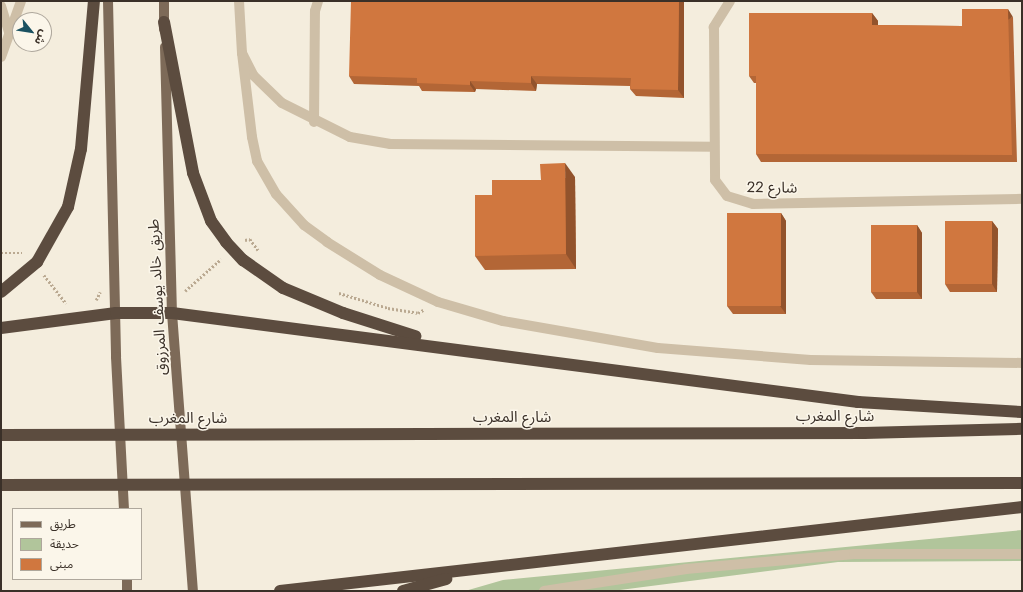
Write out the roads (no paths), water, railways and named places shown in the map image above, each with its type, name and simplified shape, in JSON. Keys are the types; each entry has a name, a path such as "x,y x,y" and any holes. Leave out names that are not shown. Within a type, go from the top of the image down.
{"highway":[{"path":"1,292 36,262 58,229 75,182 94,1"},
{"path":"164,22 193,172 212,221 226,242 243,260 284,288 343,313 445,346"},
{"path":"1,328 116,313 172,313 445,346 858,402 1022,412"},
{"name":"شارع المغرب","path":"1,435 864,433 1022,429"},
{"path":"1,485 1022,483"},
{"path":"280,591 1022,507"},
{"path":"403,591 480,569"}],"main road":[{"path":"108,1 116,357 124,508"},
{"name":"طريق خالد يوسف المرزوق","path":"164,1 172,313 193,591"},
{"path":"128,580 128,591"}],"street":[{"path":"1,57 21,1"},
{"path":"239,1 242,53 252,137 257,161 276,194 304,225 327,242 380,275 438,302 503,321 658,348 811,360 1022,363"},
{"path":"314,122 315,11 318,1"},
{"name":"شارع 22","path":"730,1 714,27 714,147 717,185 727,196 746,204 1022,199"},
{"path":"1,6 10,34"},
{"path":"242,53 267,91 314,122 350,137 390,144 714,147"},
{"path":"544,591 686,569 854,554 1022,554"}]}
